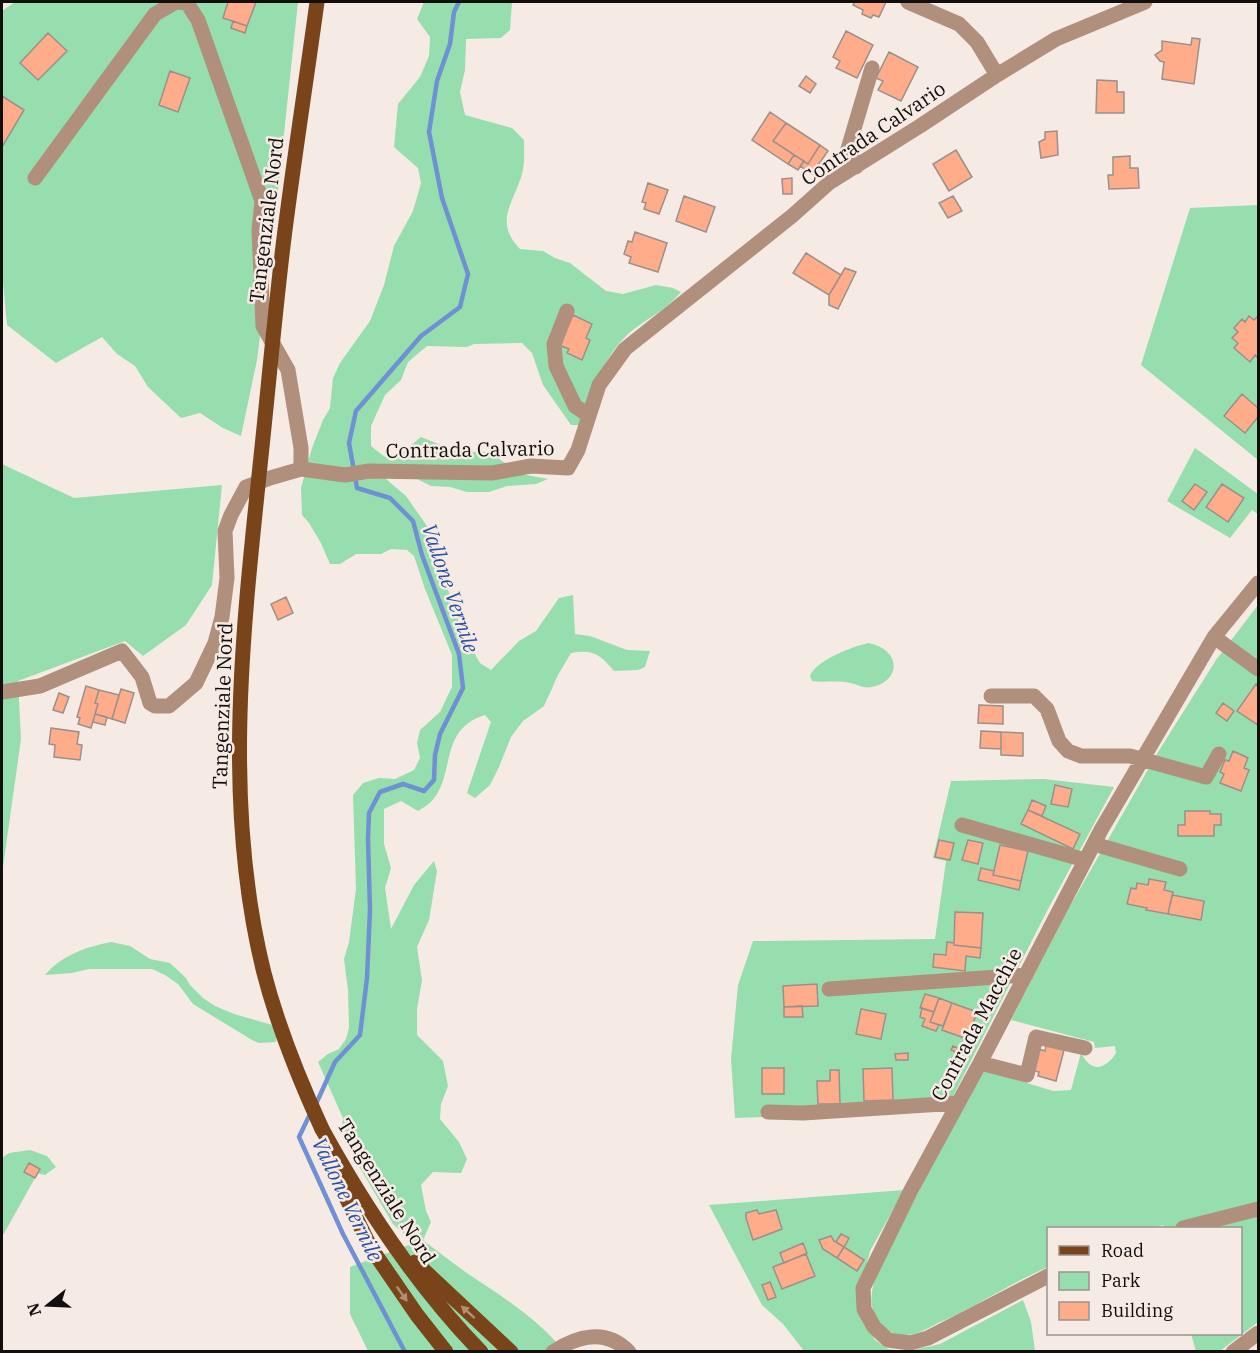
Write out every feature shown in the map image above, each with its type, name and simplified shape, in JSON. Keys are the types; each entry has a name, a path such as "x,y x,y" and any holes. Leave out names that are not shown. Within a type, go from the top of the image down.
{"main road":[{"name":"Tangenziale Nord","path":"317,2 283,246 247,591 238,757 243,842 264,973 283,1035 322,1129 341,1164 415,1276 481,1352"},
{"path":"322,1129 330,1164 371,1248 417,1315 446,1352"},
{"path":"385,1233 511,1352"}],"street":[{"path":"35,178 155,14 176,2 187,3 198,20 262,201 259,230 263,326 288,370 301,448 301,469"},
{"path":"908,2 959,24 977,42 997,75"},
{"name":"Contrada Calvario","path":"2,692 40,686 122,651 142,677 150,703 155,706 169,706 196,683 215,643 222,617 227,578 225,531 231,514 246,487 301,469 345,475 369,471 492,473 531,466 568,468 578,450 599,385 625,349 792,216 829,183 1056,39 1145,2"},
{"path":"856,166 848,149 872,68"},
{"path":"567,311 554,344 556,366 575,406 588,415"},
{"name":"Contrada Macchie","path":"1047,1277 928,1338 910,1343 888,1340 874,1327 864,1309 863,1288 910,1190 980,1063 1094,844 1141,759 1214,637 1258,583"},
{"path":"1214,637 1258,669"},
{"path":"991,696 1034,696 1047,709 1059,741 1068,751 1081,756 1130,756 1206,777 1220,754"},
{"path":"962,825 1086,860"},
{"path":"1094,844 1180,869"},
{"path":"829,989 1026,975"},
{"path":"980,1063 1027,1075 1036,1036 1085,1048"},
{"path":"768,1112 803,1113 958,1103"},
{"path":"1187,1227 1258,1209"},
{"path":"1233,1352 1258,1333"},
{"path":"553,1352 581,1337 597,1337 611,1340 629,1352"}],"green space":[{"path":"15,2 298,2 257,360 241,436 223,428 200,413 181,418 148,387 135,366 117,354 102,337 56,363 7,325 2,271 2,11"},
{"path":"424,2 512,2 510,30 501,38 466,39 465,70 460,92 465,115 512,128 524,140 523,170 507,221 512,239 520,249 543,251 570,263 606,291 623,294 656,285 681,292 664,308 634,329 615,348 600,373 580,425 571,425 543,385 532,353 522,343 474,344 467,347 427,346 408,362 401,380 385,395 371,426 371,446 385,457 403,452 421,437 463,454 480,451 494,454 526,475 548,479 536,484 507,486 489,492 467,492 450,487 431,486 419,480 400,464 379,466 386,479 406,496 427,526 434,556 462,631 480,663 491,670 519,641 536,631 559,598 573,595 575,634 590,636 627,650 650,651 645,667 638,670 614,671 604,660 591,652 571,653 544,706 523,721 511,737 490,785 475,798 467,793 491,722 485,715 470,722 460,731 454,742 438,792 430,803 418,811 401,801 384,809 384,844 391,868 385,888 391,929 414,885 434,861 437,871 429,920 417,947 422,980 417,1009 417,1035 443,1061 448,1086 441,1104 440,1119 459,1142 467,1159 461,1173 433,1172 421,1185 426,1211 431,1222 423,1240 529,1317 564,1351 368,1351 350,1314 350,1267 414,1243 393,1224 357,1163 341,1131 343,1118 318,1062 339,1049 346,1039 349,1028 344,959 349,942 356,889 353,795 363,783 379,778 395,779 414,770 420,758 417,743 420,730 440,712 452,687 452,655 414,556 407,550 391,549 381,554 356,554 340,564 330,564 321,543 302,515 301,488 312,448 330,408 333,378 340,363 370,321 384,285 394,246 413,211 421,183 418,168 394,147 398,104 420,77 429,56 430,37 417,19"},
{"path":"1258,205 1258,460 1141,365 1190,208"},
{"path":"1195,448 1258,494 1258,514 1252,510 1230,538 1167,501"},
{"path":"2,464 74,498 222,485 212,585 186,625 143,656 125,641 18,681 21,739 2,874"},
{"path":"1258,605 1258,1322 1242,1334 1242,1227 1164,1227 1163,1225 1156,1227 1047,1227 1047,1267 922,1331 904,1335 890,1332 877,1319 872,1307 876,1274 982,1069 1053,1091 1071,1090 1081,1053 1089,1064 1098,1067 1107,1063 1116,1053 1115,1046 1095,1048 1094,1042 1011,1020 1069,908 1158,752 1216,660"},
{"path":"869,643 880,647 892,658 893,672 882,683 865,687 845,682 812,681 810,676 819,665 854,647"},
{"path":"1044,779 1114,787 1047,911 946,1110 735,1118 731,1059 738,985 753,941 935,939 946,861 933,858 951,781"},
{"path":"111,942 130,946 150,959 170,963 203,998 215,1006 272,1025 277,1034 276,1042 259,1043 252,1040 193,1004 178,984 152,969 89,969 45,975 59,962 75,953"},
{"path":"30,1150 47,1156 56,1167 45,1175 37,1173 40,1169 29,1163 24,1172 35,1178 2,1237 2,1158 9,1153"},
{"path":"904,1190 870,1251 857,1302 863,1320 875,1340 888,1349 902,1351 804,1351 783,1324 762,1305 709,1205"},
{"path":"1023,1300 1031,1322 1035,1351 909,1351 940,1344"},
{"path":"1191,1335 1241,1335 1220,1351 1196,1351"}],"building":[{"path":"228,2 256,2 247,26 223,18"},
{"path":"855,2 886,2 879,17 873,15 871,18 862,14 863,10 853,5"},
{"path":"233,21 247,26 245,33 231,28"},
{"path":"846,31 873,45 857,78 836,68 840,61 833,57"},
{"path":"48,33 67,51 38,80 20,63"},
{"path":"1192,38 1200,39 1194,84 1162,79 1164,62 1155,55 1162,50 1162,41 1191,45"},
{"path":"889,52 918,67 901,101 878,90 883,81 876,78"},
{"path":"170,71 190,78 178,112 159,105"},
{"path":"806,76 816,84 810,93 799,86"},
{"path":"1097,80 1117,81 1117,92 1124,92 1124,113 1096,113"},
{"path":"2,96 24,110 2,147"},
{"path":"770,112 786,123 773,141 794,155 788,164 752,140"},
{"path":"786,123 820,145 808,164 773,141"},
{"path":"1057,131 1058,155 1041,158 1039,142 1045,139 1045,132"},
{"path":"820,145 828,151 812,174 800,166 804,161 808,164"},
{"path":"956,150 972,177 949,191 933,164"},
{"path":"794,155 804,161 798,170 788,164"},
{"path":"1130,156 1130,168 1138,168 1139,188 1109,189 1108,175 1113,175 1113,157"},
{"path":"792,178 792,194 783,194 782,179"},
{"path":"648,183 668,190 659,214 644,209 646,203 642,202"},
{"path":"684,196 715,207 706,232 676,221"},
{"path":"953,196 962,211 948,218 939,203"},
{"path":"635,232 667,243 658,272 629,263 631,257 624,254 628,241 632,242"},
{"path":"806,253 841,275 829,295 793,273"},
{"path":"845,268 856,272 838,309 829,305 829,295"},
{"path":"573,315 592,324 586,338 590,340 582,360 567,353 569,349 559,345"},
{"path":"1249,316 1254,320 1257,317 1258,319 1258,358 1255,355 1250,362 1234,348 1238,343 1232,338 1238,332 1234,328 1242,319 1245,322"},
{"path":"1242,394 1258,408 1258,417 1245,433 1224,416"},
{"path":"1195,484 1207,492 1194,510 1182,501"},
{"path":"1222,484 1244,498 1228,522 1206,507"},
{"path":"286,597 293,613 278,620 271,604"},
{"path":"1256,684 1258,687 1258,725 1237,711"},
{"path":"86,686 99,690 95,703 98,704 91,728 78,724 80,718 77,717"},
{"path":"121,689 134,693 125,723 112,719"},
{"path":"99,690 119,695 112,719 95,714 98,704 95,703"},
{"path":"59,693 69,697 63,713 53,710"},
{"path":"1223,703 1234,711 1227,721 1216,713"},
{"path":"979,705 1003,706 1003,724 978,723"},
{"path":"95,714 107,717 105,725 93,722"},
{"path":"51,728 79,732 77,744 82,745 80,760 54,757 55,745 49,744"},
{"path":"981,731 1001,732 1001,749 980,748"},
{"path":"1001,732 1023,733 1023,756 1001,755"},
{"path":"1233,751 1248,758 1244,768 1249,770 1241,791 1220,783 1224,774 1220,772 1225,760 1229,761"},
{"path":"1055,785 1072,789 1068,807 1051,804"},
{"path":"1032,800 1046,806 1042,816 1028,810"},
{"path":"1028,810 1080,834 1073,849 1021,824"},
{"path":"1185,811 1210,811 1210,814 1221,814 1221,825 1214,825 1214,836 1178,836 1178,825 1185,825"},
{"path":"939,840 954,843 950,860 935,857"},
{"path":"968,840 983,843 978,864 962,860"},
{"path":"1000,845 1028,851 1021,881 993,875"},
{"path":"981,868 994,871 993,875 1021,881 1019,890 978,880"},
{"path":"1149,879 1166,882 1164,890 1173,892 1168,914 1127,904 1131,888 1136,889 1137,883 1148,885"},
{"path":"1172,895 1204,901 1201,920 1168,914"},
{"path":"955,912 983,913 981,948 954,945"},
{"path":"947,942 981,948 980,958 966,956 965,971 933,967 934,954 946,955"},
{"path":"817,984 818,1006 784,1007 783,986"},
{"path":"925,994 939,998 934,1012 920,1008"},
{"path":"939,998 952,1003 943,1026 930,1022"},
{"path":"952,1003 977,1012 967,1039 942,1030"},
{"path":"802,1006 803,1017 784,1017 784,1007"},
{"path":"922,1008 934,1012 930,1022 939,1025 936,1031 922,1026 925,1019 920,1017"},
{"path":"861,1009 886,1014 881,1039 856,1034"},
{"path":"1046,1045 1064,1050 1056,1081 1038,1076 1039,1072 1030,1070 1036,1048 1045,1051"},
{"path":"953,1046 962,1050 960,1054 951,1050"},
{"path":"908,1053 908,1060 896,1060 895,1054"},
{"path":"762,1068 784,1068 784,1094 762,1094"},
{"path":"892,1068 893,1100 864,1101 863,1069"},
{"path":"830,1070 839,1070 840,1104 818,1104 817,1081 830,1081"},
{"path":"29,1163 40,1169 35,1178 24,1172"},
{"path":"757,1210 759,1214 776,1210 782,1229 753,1240 746,1213"},
{"path":"841,1234 849,1238 844,1247 836,1242"},
{"path":"831,1236 834,1241 844,1247 837,1258 823,1249 819,1240"},
{"path":"803,1243 807,1253 784,1263 780,1253"},
{"path":"844,1247 864,1260 857,1271 837,1258"},
{"path":"806,1254 815,1276 782,1289 773,1267"},
{"path":"770,1282 776,1297 768,1300 762,1285"}],"waterway":[{"name":"Vallone Vernile","path":"316,1104 335,1062 360,1035 367,978 370,910 369,813 380,792 403,784 424,791 434,780 435,755 440,734 463,688 459,654 422,555 413,521 390,498 357,488 349,443 356,411 421,336 460,307 468,274 442,198 429,132 437,81 450,44 454,12 459,2"},
{"name":"Vallone Vernile","path":"310,1114 299,1137 343,1234 405,1352"}]}
